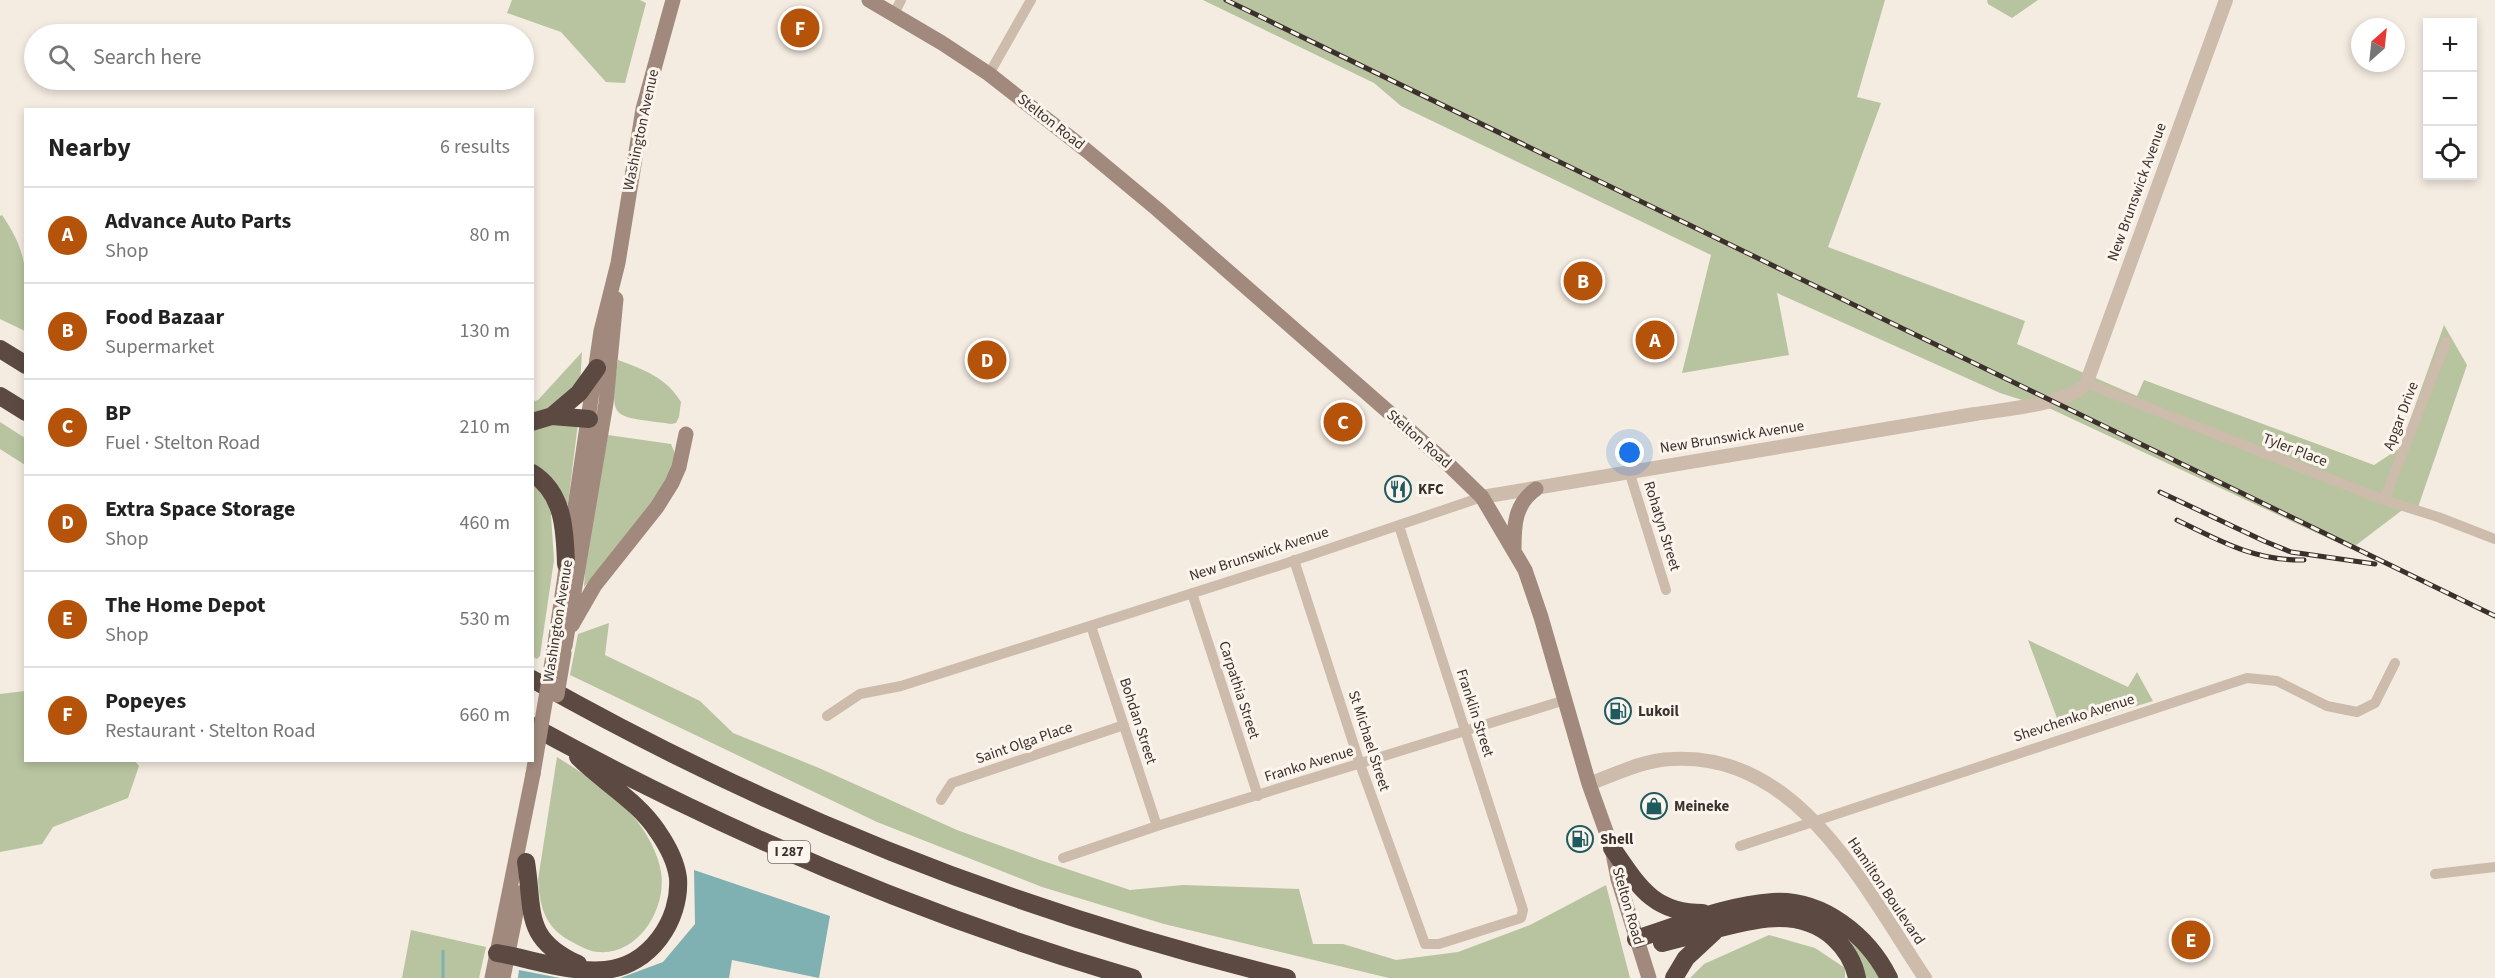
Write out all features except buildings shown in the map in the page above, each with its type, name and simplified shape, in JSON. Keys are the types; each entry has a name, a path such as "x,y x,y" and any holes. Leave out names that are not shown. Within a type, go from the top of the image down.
{"highway":[{"path":"552,416 579,393 597,368"},
{"path":"0,396 24,411"},
{"path":"534,421 552,416 589,419"},
{"path":"534,475 545,484 559,508 565,536 566,564"},
{"path":"534,669 565,697"},
{"name":"I 287","path":"534,680 638,736 753,792 904,857 1087,922 1287,978"},
{"name":"I 287","path":"534,727 713,819 889,894 1021,943 1133,978"},
{"path":"502,954 568,968 606,970 623,965 646,953 668,927 675,909 678,877 667,846 646,817 564,744"},
{"path":"1612,848 1636,883 1657,902 1676,911 1718,921 1775,917 1803,921 1830,934 1840,944 1848,954 1857,978"},
{"path":"526,862 531,913 538,932 558,953 588,969"},
{"path":"1638,944 1718,921 1747,906 1775,902 1789,903 1819,911 1858,935 1880,960 1889,978"},
{"path":"1674,978 1686,958 1718,921"}],"main road":[{"name":"Washington Avenue","path":"503,978 502,954 538,775 559,652 566,564 602,331 618,263 643,110 673,0"},
{"name":"Stelton Road","path":"869,0 989,74 1157,209 1449,465 1482,497 1525,570 1541,617 1589,784 1612,848 1618,879 1649,978"},
{"name":"Washington Avenue","path":"559,652 566,635 606,403 615,325 618,263"},
{"path":"566,635 595,585 657,507 672,483 679,467 686,434"},
{"path":"1514,551 1514,525 1519,507 1526,496 1536,489"},
{"name":"Washington Avenue","path":"492,978 502,954 526,862 538,775"}],"street":[{"path":"894,14 901,0"},
{"path":"989,74 1031,0"},
{"name":"New Brunswick Avenue","path":"827,716 860,694 901,686 1091,626 1482,497 1629,471 1766,451 1821,439 2051,400 2078,392 2086,383 2226,0"},
{"name":"Apgar Drive","path":"2384,500 2446,342"},
{"name":"Tyler Place","path":"2086,383 2384,500 2438,517 2495,539"},
{"name":"Rohatyn Street","path":"1629,471 1666,590"},
{"name":"Franklin Street","path":"1399,526 1523,910 1521,918 1439,944 1425,945 1419,930"},
{"name":"St Michael Street","path":"1294,560 1360,764 1419,930"},
{"name":"Carpathia Street","path":"1192,592 1258,796"},
{"name":"Bohdan Street","path":"1091,626 1157,826"},
{"name":"Shevchenko Avenue","path":"1740,846 2247,678 2277,681 2327,706 2357,711 2375,703 2395,663"},
{"name":"Franko Avenue","path":"1062,858 1157,826 1564,700"},
{"name":"Saint Olga Place","path":"941,800 952,783 1124,725"},
{"name":"Hamilton Boulevard","path":"1589,784 1647,762 1673,759 1701,760 1724,765 1766,782 1813,820 1840,850 1925,978"},
{"path":"2435,874 2495,867"}],"green space":[{"path":"512,0 640,0 646,3 625,83 606,82 561,32 507,13"},
{"path":"1203,0 1885,0 1857,97 1881,103 1828,247 2025,321 2017,344 2137,396 2144,380 2374,465 2400,448 2444,325 2467,365 2416,513 2405,508 2351,549 2051,409 2000,393 1777,293 1789,355 1682,373 1711,255 1401,106 1374,83"},
{"path":"1987,0 2038,0 2012,18 1988,4"},
{"path":"2,215 12,230 23,258 24,331 0,319 0,216"},
{"path":"582,352 580,385 560,403 534,416 534,401 538,400"},
{"path":"618,360 654,375 669,387 681,402 676,423 636,419 619,412 615,406 614,395"},
{"path":"553,421 578,423 568,504 563,502 534,467 534,427"},
{"path":"0,422 24,437 24,464 0,449"},
{"path":"608,435 671,444 675,457 662,488 650,506 584,587 586,551"},
{"path":"534,481 556,509 551,515 554,560 540,656 537,659 534,658"},
{"path":"609,623 605,655 700,701 733,733 819,768 957,830 1040,860 1130,890 1183,885 1299,889 1313,944 1343,944 1396,960 1458,952 1530,925 1606,885 1630,978 1389,978 1164,924 1042,887 877,822 570,675 578,634"},
{"path":"2028,640 2128,687 2137,672 2153,701 2061,729"},
{"path":"24,691 24,762 136,762 139,766 128,798 53,827 42,844 0,852 0,694"},
{"path":"557,757 597,783 625,807 647,835 659,865 662,886 655,914 638,937 626,946 613,951 593,951 564,938 551,925 543,909 538,880"},
{"path":"1841,929 1857,942 1883,978 1863,978"},
{"path":"411,930 486,947 479,978 402,978"},
{"path":"1769,935 1815,948 1845,968 1845,978 1690,978 1704,964"}],"water":[{"path":"694,870 830,916 819,978 732,960 729,978 620,978 663,962 695,924"},
{"path":"519,970 560,978 518,978"}],"waterway":[{"path":"443,951 443,978"}],"railway":[{"path":"1226,0 2495,616"},
{"path":"2160,492 2291,552 2375,564"},
{"path":"2177,520 2238,548 2270,557 2304,560"}],"place":[{"name":"Popeyes","path":"800,28"},
{"name":"Food Bazaar","path":"1583,281"},
{"name":"Advance Auto Parts","path":"1655,340"},
{"name":"Extra Space Storage","path":"987,360"},
{"name":"BP","path":"1343,422"},
{"name":"KFC","path":"1398,489"},
{"name":"Lukoil","path":"1618,711"},
{"name":"Meineke","path":"1654,806"},
{"name":"Shell","path":"1580,839"},
{"name":"The Home Depot","path":"2191,940"}]}
